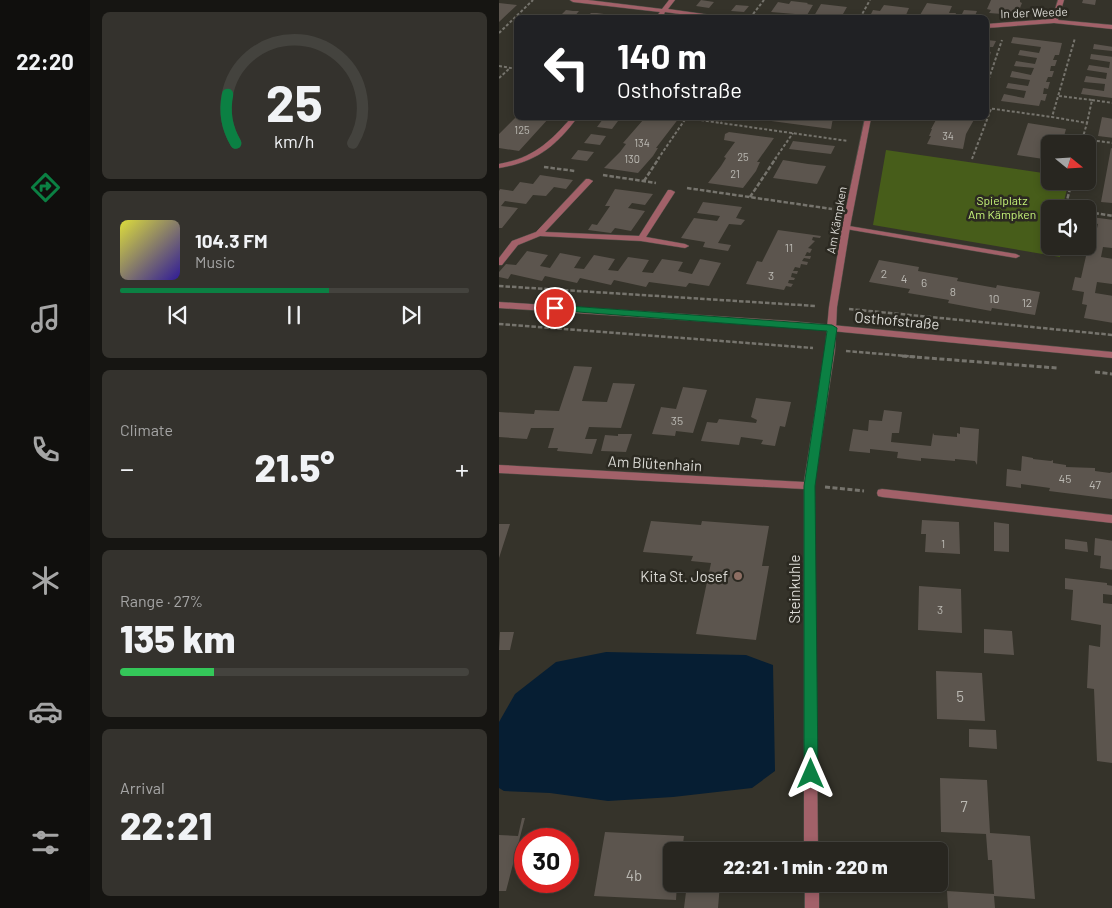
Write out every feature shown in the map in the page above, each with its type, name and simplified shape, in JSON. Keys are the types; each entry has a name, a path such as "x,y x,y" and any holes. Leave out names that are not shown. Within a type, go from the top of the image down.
{"street":[{"path":"573,0 704,15"},
{"path":"660,15 672,0"},
{"path":"1054,21 1061,0"},
{"name":"In der Weede","path":"989,26 1054,21 1112,27"},
{"path":"499,166 514,164 541,152 551,144 572,120"},
{"name":"Am Kämpken","path":"832,328 833,307 845,228 868,120"},
{"path":"539,234 589,181"},
{"path":"641,239 671,192"},
{"path":"845,228 1016,256"},
{"path":"499,263 515,243 539,234 641,239 685,246"},
{"name":"Osthofstraße","path":"499,305 832,328 1112,355"},
{"name":"Steinkuhle","path":"811,842 809,486 831,350 832,328"},
{"name":"Am Blütenhain","path":"499,469 809,486"},
{"path":"882,493 1112,519"},
{"path":"811,892 812,908"}],"path":[{"path":"518,15 533,0"},
{"path":"753,15 764,0"},
{"path":"862,15 870,0"},
{"path":"499,33 514,18"},
{"path":"1052,117 1079,23"},
{"path":"989,78 1008,24"},
{"path":"499,66 514,68"},
{"path":"499,78 510,68"},
{"path":"1059,96 1112,103"},
{"path":"1083,135 1092,100"},
{"path":"989,114 991,109 1087,123"},
{"path":"644,181 685,120"},
{"path":"700,120 863,144"},
{"path":"972,159 987,120"},
{"path":"750,197 793,133"},
{"path":"1097,141 1112,143"},
{"path":"1096,213 1112,216"},
{"path":"499,324 1059,368"},
{"path":"1087,371 1112,374"},
{"path":"809,486 882,493"}],"green space":[{"name":"Spielplatz Am Kämpken","path":"886,150 1041,173 1041,190 1067,190 1064,200 1041,200 1041,254 873,225"}],"water":[{"path":"606,652 746,655 773,665 775,771 752,788 673,797 608,801 550,793 504,791 499,788 499,722 515,694 556,662"}],"building":[{"path":"701,0 714,2 709,8 696,6"},
{"path":"991,0 1020,0 1022,3 1018,13 1004,11 1002,14 989,13 991,10 987,9"},
{"path":"1083,0 1096,0 1095,5 1082,3"},
{"path":"791,1 813,5 807,15 771,12 778,2 789,4"},
{"path":"499,3 517,5 499,22"},
{"path":"927,3 952,6 949,13 956,13 955,15 920,15"},
{"path":"821,4 847,7 843,14 854,15 815,15"},
{"path":"736,5 749,6 744,12 731,11"},
{"path":"884,5 909,8 906,15 870,15 873,10 880,11"},
{"path":"566,10 579,11 576,15 561,15"},
{"path":"964,10 977,11 975,15 962,15"},
{"path":"591,13 604,14 603,15 589,15"},
{"path":"1013,37 1062,43 1059,55 1055,55 1053,60 1057,60 1055,66 1051,66 1050,71 1054,71 1052,77 1048,77 1046,82 1050,82 1048,89 1044,88 1043,94 1047,94 1045,101 1041,100 1039,106 1001,101 1004,94 1024,98 1026,91 1006,88 1008,83 1028,86 1030,80 1010,77 1012,71 1031,75 1034,68 1014,66 1016,61 1035,64 1037,58 1018,55 1020,50 1039,53 1041,47 1011,43"},
{"path":"989,40 996,41 993,47 989,47"},
{"path":"1094,44 1113,47 1113,51 1093,49"},
{"path":"1091,54 1113,57 1113,98 1081,94 1083,88 1104,91 1105,84 1084,82 1086,76 1106,79 1107,73 1087,70 1089,65 1109,68 1110,62 1090,59"},
{"path":"1102,117 1113,119 1113,138 1098,136"},
{"path":"514,119 547,120 519,151 499,148 499,134"},
{"path":"602,120 618,121 612,129 597,127"},
{"path":"643,120 677,120 656,148 658,148 653,156 638,173 604,168 626,144 623,143"},
{"path":"764,120 833,120 831,129"},
{"path":"936,120 974,120 966,134 963,149 927,144 931,136 929,136"},
{"path":"1028,123 1066,129 1064,135 1041,135 1041,159 1017,155"},
{"path":"729,132 774,138 757,162 760,162 756,171 743,188 708,183 721,166 726,158 724,157 735,142 724,140 725,134"},
{"path":"591,134 606,136 600,145 584,143"},
{"path":"793,141 835,146 831,154 789,149"},
{"path":"1111,148 1113,149 1113,203 1101,202"},
{"path":"578,150 594,152 587,161 571,159"},
{"path":"783,160 826,166 817,184 773,178"},
{"path":"540,175 573,180 566,189 554,187 546,196 533,195 526,204 505,201 501,206 518,208 502,228 499,228 500,189 513,191 520,182 533,184"},
{"path":"615,189 653,194 645,205 632,203 628,208 645,211 631,231 615,228 611,233 588,230 592,224 597,225 610,206 605,206"},
{"path":"703,202 742,207 736,218 745,220 741,225 729,224 718,243 731,245 728,251 703,247 705,242 681,238 694,218 717,221 720,216 697,213"},
{"path":"1096,218 1113,220 1113,248 1103,247 1101,257 1113,259 1113,284 1097,282 1095,293 1113,296 1113,323 1084,318 1087,305 1082,304 1084,292 1072,290 1075,277 1081,278 1086,256 1080,255 1096,255 1098,224 1096,224"},
{"path":"778,230 821,236 820,238 813,237 812,240 815,241 808,248 812,249 805,256 811,256 810,259 804,258 802,261 808,262 807,265 801,264 800,268 795,267 793,271 798,271 797,274 792,273 791,277 795,278 794,280 789,280 788,283 793,284 791,287 786,286 784,290 746,284 757,261 762,262"},
{"path":"527,251 548,255 540,266 550,268 560,253 581,257 574,268 584,269 594,255 615,259 608,270 618,271 628,257 649,260 642,272 653,273 662,259 683,262 678,271 692,274 700,259 721,263 709,286 689,283 686,287 649,282 646,287 614,280 611,285 580,278 577,283 545,276 542,281 511,274 508,279 499,277 499,272 506,264 516,265"},
{"path":"879,260 919,267 918,271 958,278 957,281 996,288 997,285 1040,292 1035,315 992,308 991,311 948,303 949,300 908,293 910,289 869,282"},
{"path":"574,366 592,367 582,401 607,402 613,383 635,384 621,428 589,427 585,439 597,439 592,454 557,451 558,448 548,448 554,428 531,428 527,439 499,437 499,412 534,414 535,410 559,411"},
{"path":"683,387 707,390 693,433 676,431 675,436 652,434 661,407 676,409"},
{"path":"756,398 791,402 785,427 780,426 775,446 761,444 763,440 741,437 739,445 701,441 707,422 717,423 719,419 756,423 757,420 751,417"},
{"path":"884,410 902,412 899,433 892,433 891,442 931,446 933,433 934,435 957,437 957,433 960,434 960,427 979,429 977,465 975,461 955,459 955,461 921,458 921,461 897,458 898,452 870,449 870,453 849,451 853,429 868,431 869,420 882,421"},
{"path":"618,434 632,434 626,452 601,451 605,435 618,436"},
{"path":"1022,456 1033,459 1053,460 1053,463 1066,465 1066,467 1095,468 1095,471 1110,473 1113,471 1113,499 1049,491 1050,488 1021,484 1021,488 1006,486 1007,469 1021,471"},
{"path":"922,520 959,522 960,554 925,552 926,534 921,534"},
{"name":"Kita St. Josef","path":"651,521 701,525 702,521 769,526 762,566 769,566 756,640 696,634 711,563 691,561 693,556 643,552"},
{"path":"994,522 1009,524 1009,552 994,551"},
{"path":"499,524 510,524 499,558"},
{"path":"1095,538 1113,541 1113,570 1100,568 1101,556 1094,555"},
{"path":"1065,539 1087,542 1088,552 1065,549"},
{"path":"1065,578 1107,583 1107,585 1113,586 1113,595 1103,594 1103,603 1113,604 1113,763 1097,761 1094,689 1087,688 1089,645 1100,647 1101,625 1071,620 1073,590 1065,589"},
{"path":"919,586 961,589 962,633 918,630"},
{"path":"984,629 1012,631 1014,655 984,653"},
{"path":"500,632 514,632 510,650 499,650"},
{"path":"936,671 982,673 985,721 937,719"},
{"path":"969,729 996,730 997,749 969,747"},
{"path":"940,778 987,780 990,833 1030,836 1035,899 994,896 995,908 948,908 948,891 994,894 992,860 988,860 986,834 941,832"},
{"path":"522,818 525,818 522,828 520,828"},
{"path":"605,832 684,836 683,842 663,842 663,892 676,892 676,900 594,896"},
{"path":"499,835 514,836 514,860 506,891 499,891"},
{"path":"686,892 719,892 718,908 684,908"}],"place":[{"name":"Kita St. Josef","path":"738,576"}],"route":[{"path":"555,308 832,328 831,350 809,486 811,774"}]}
